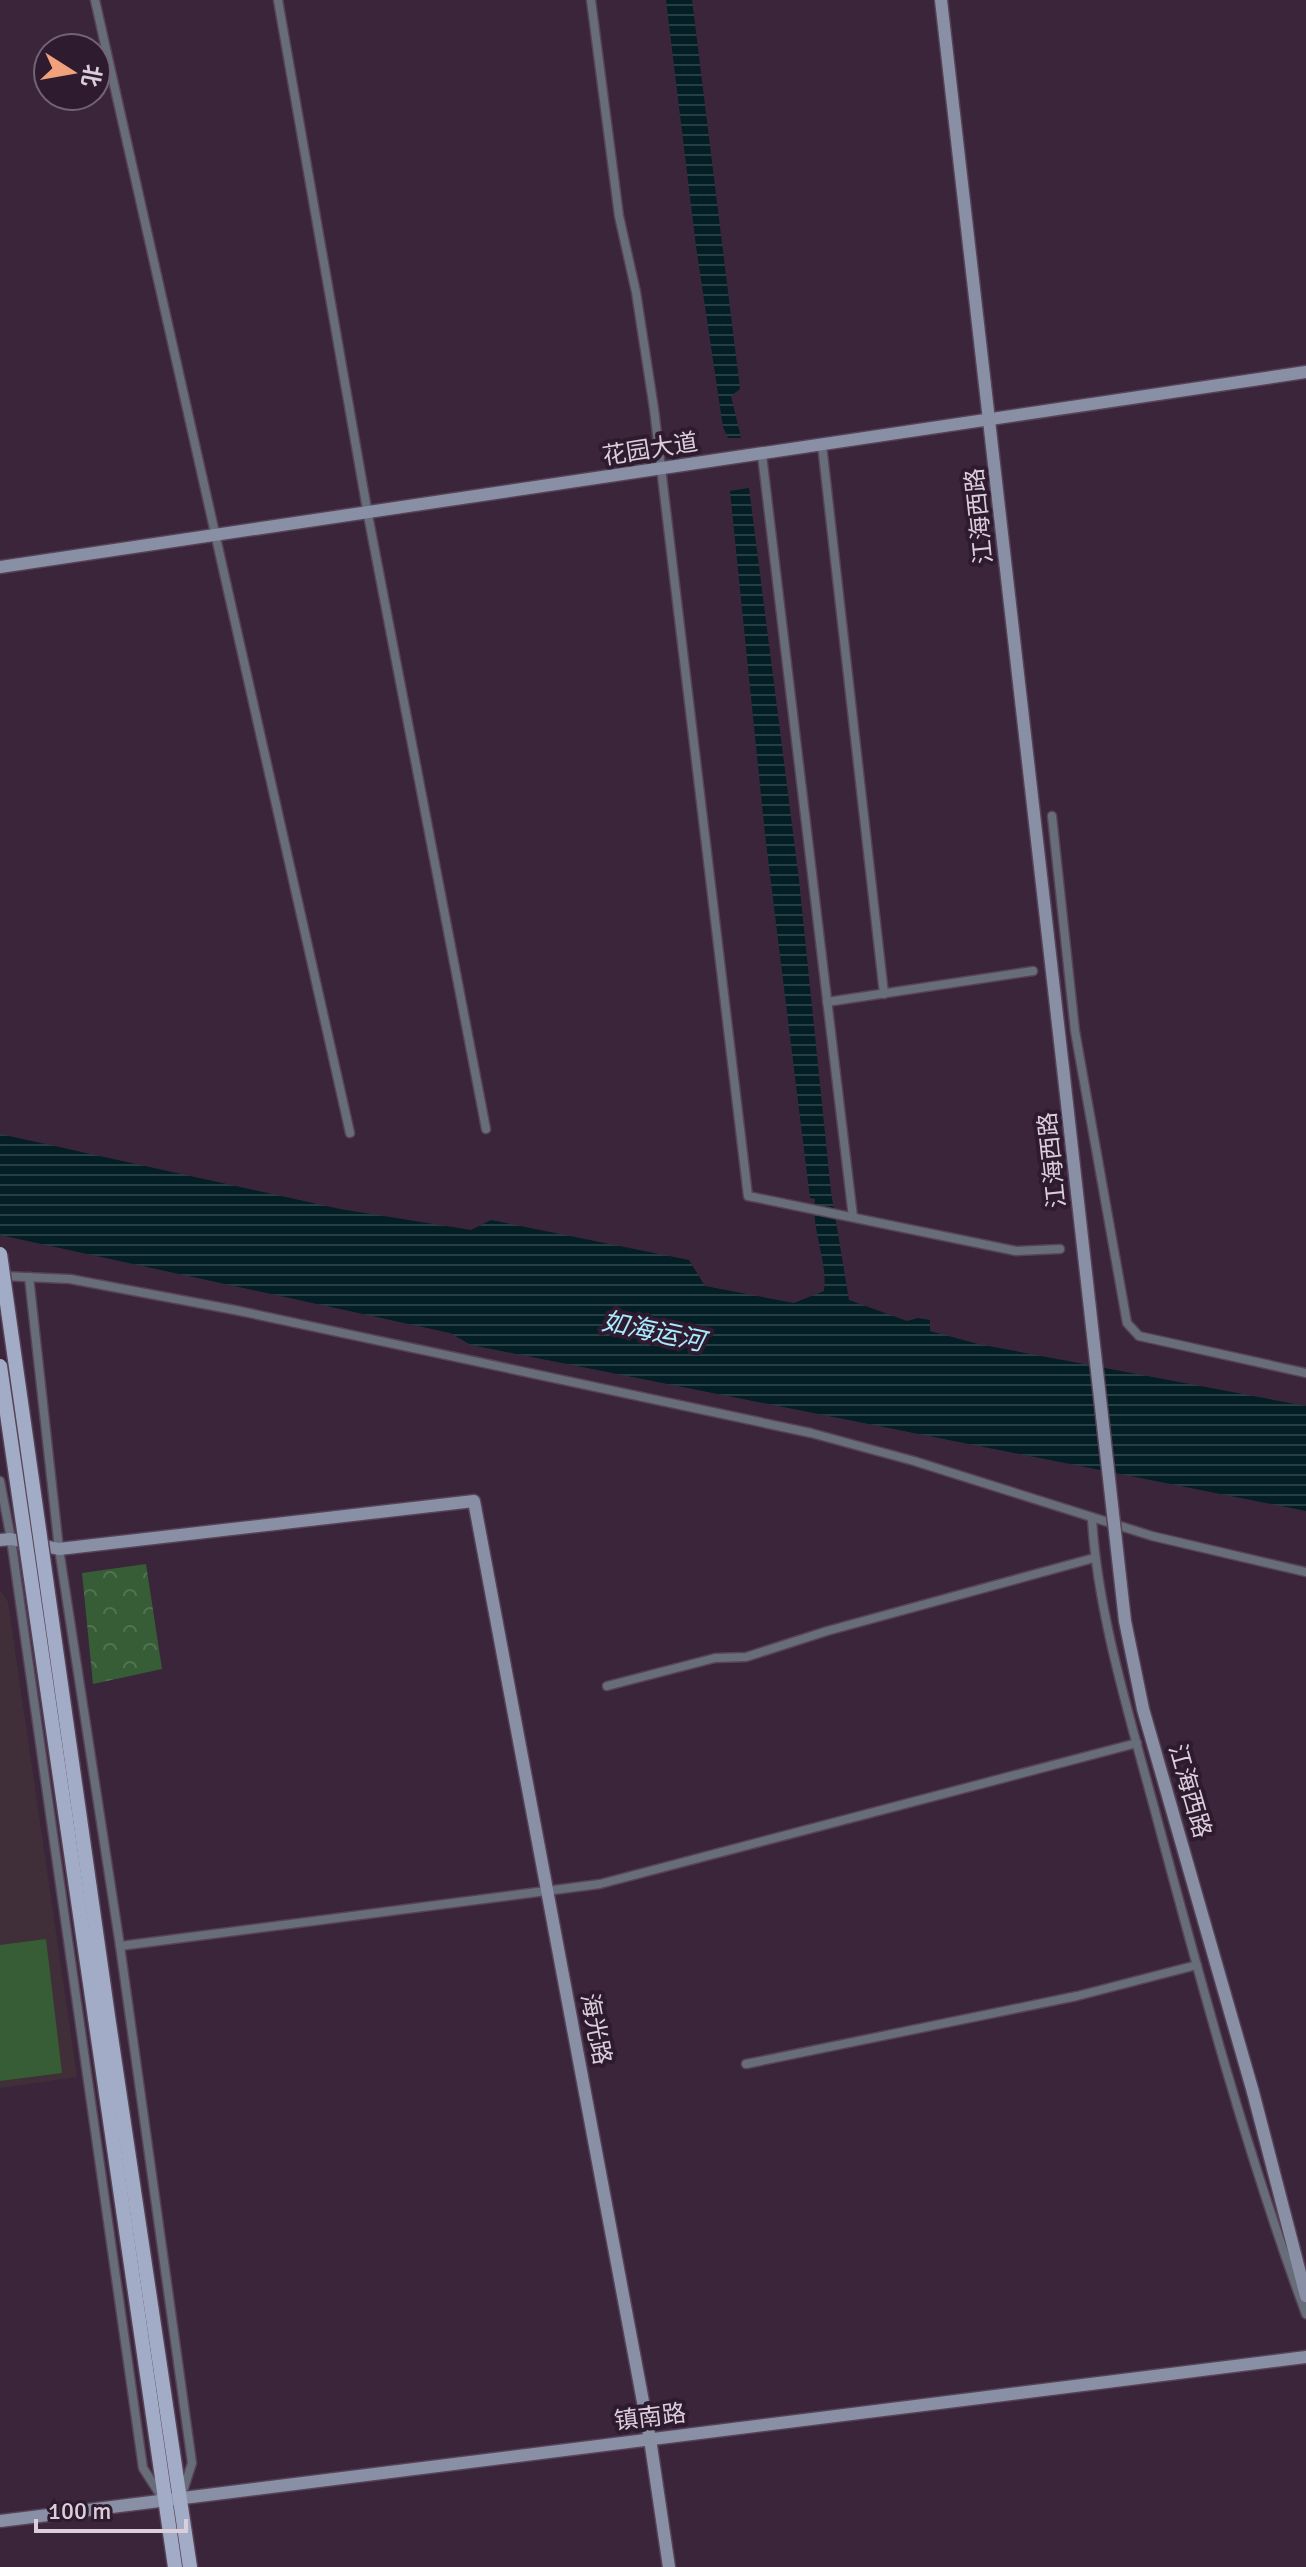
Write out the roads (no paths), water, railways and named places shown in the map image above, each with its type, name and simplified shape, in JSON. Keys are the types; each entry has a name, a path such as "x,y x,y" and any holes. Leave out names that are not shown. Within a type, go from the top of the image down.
{"main road":[{"path":"0,1254 175,2567"},
{"path":"0,1366 190,2567"}],"street":[{"path":"95,0 350,1133"},
{"path":"278,0 368,515 486,1129"},
{"path":"591,0 619,216 636,292 661,470 748,1196 1016,1251 1060,1249"},
{"name":"江海西路","path":"941,0 1125,1621 1143,1709 1253,2092 1306,2296"},
{"name":"花园大道","path":"0,567 368,515 1306,372"},
{"path":"822,445 884,994"},
{"path":"762,455 853,1217"},
{"path":"1052,816 1075,1031 1127,1323 1139,1336 1306,1373"},
{"path":"827,1002 1033,971"},
{"path":"0,1276 70,1279 235,1310 811,1433 1152,1536 1306,1572"},
{"path":"29,1277 59,1549 120,1946 192,2463 181,2499"},
{"path":"0,1481 6,1540 143,2468 164,2500"},
{"name":"海光路","path":"59,1549 474,1501 650,2439 669,2567"},
{"path":"1092,1518 1094,1558 1137,1743 1265,2203 1306,2314"},
{"path":"6,1540 59,1549"},
{"path":"607,1686 715,1658 746,1657 827,1631 1094,1558"},
{"path":"120,1946 600,1884 1137,1743"},
{"path":"746,2064 1077,1996 1197,1965"},
{"name":"镇南路","path":"0,2521 1306,2357"}],"water":[{"path":"666,0 692,0 740,389 731,396 741,438 728,438 723,427 696,246"},
{"name":"如海运河","path":"749,488 799,880 831,1192 849,1300 907,1321 918,1318 930,1320 930,1331 978,1344 1306,1406 1306,1511 471,1345 450,1333 0,1235 0,1134 340,1209 471,1230 491,1220 689,1260 705,1286 794,1303 824,1291 824,1268 815,1223 815,1199 810,1198 765,834 730,491"}]}
